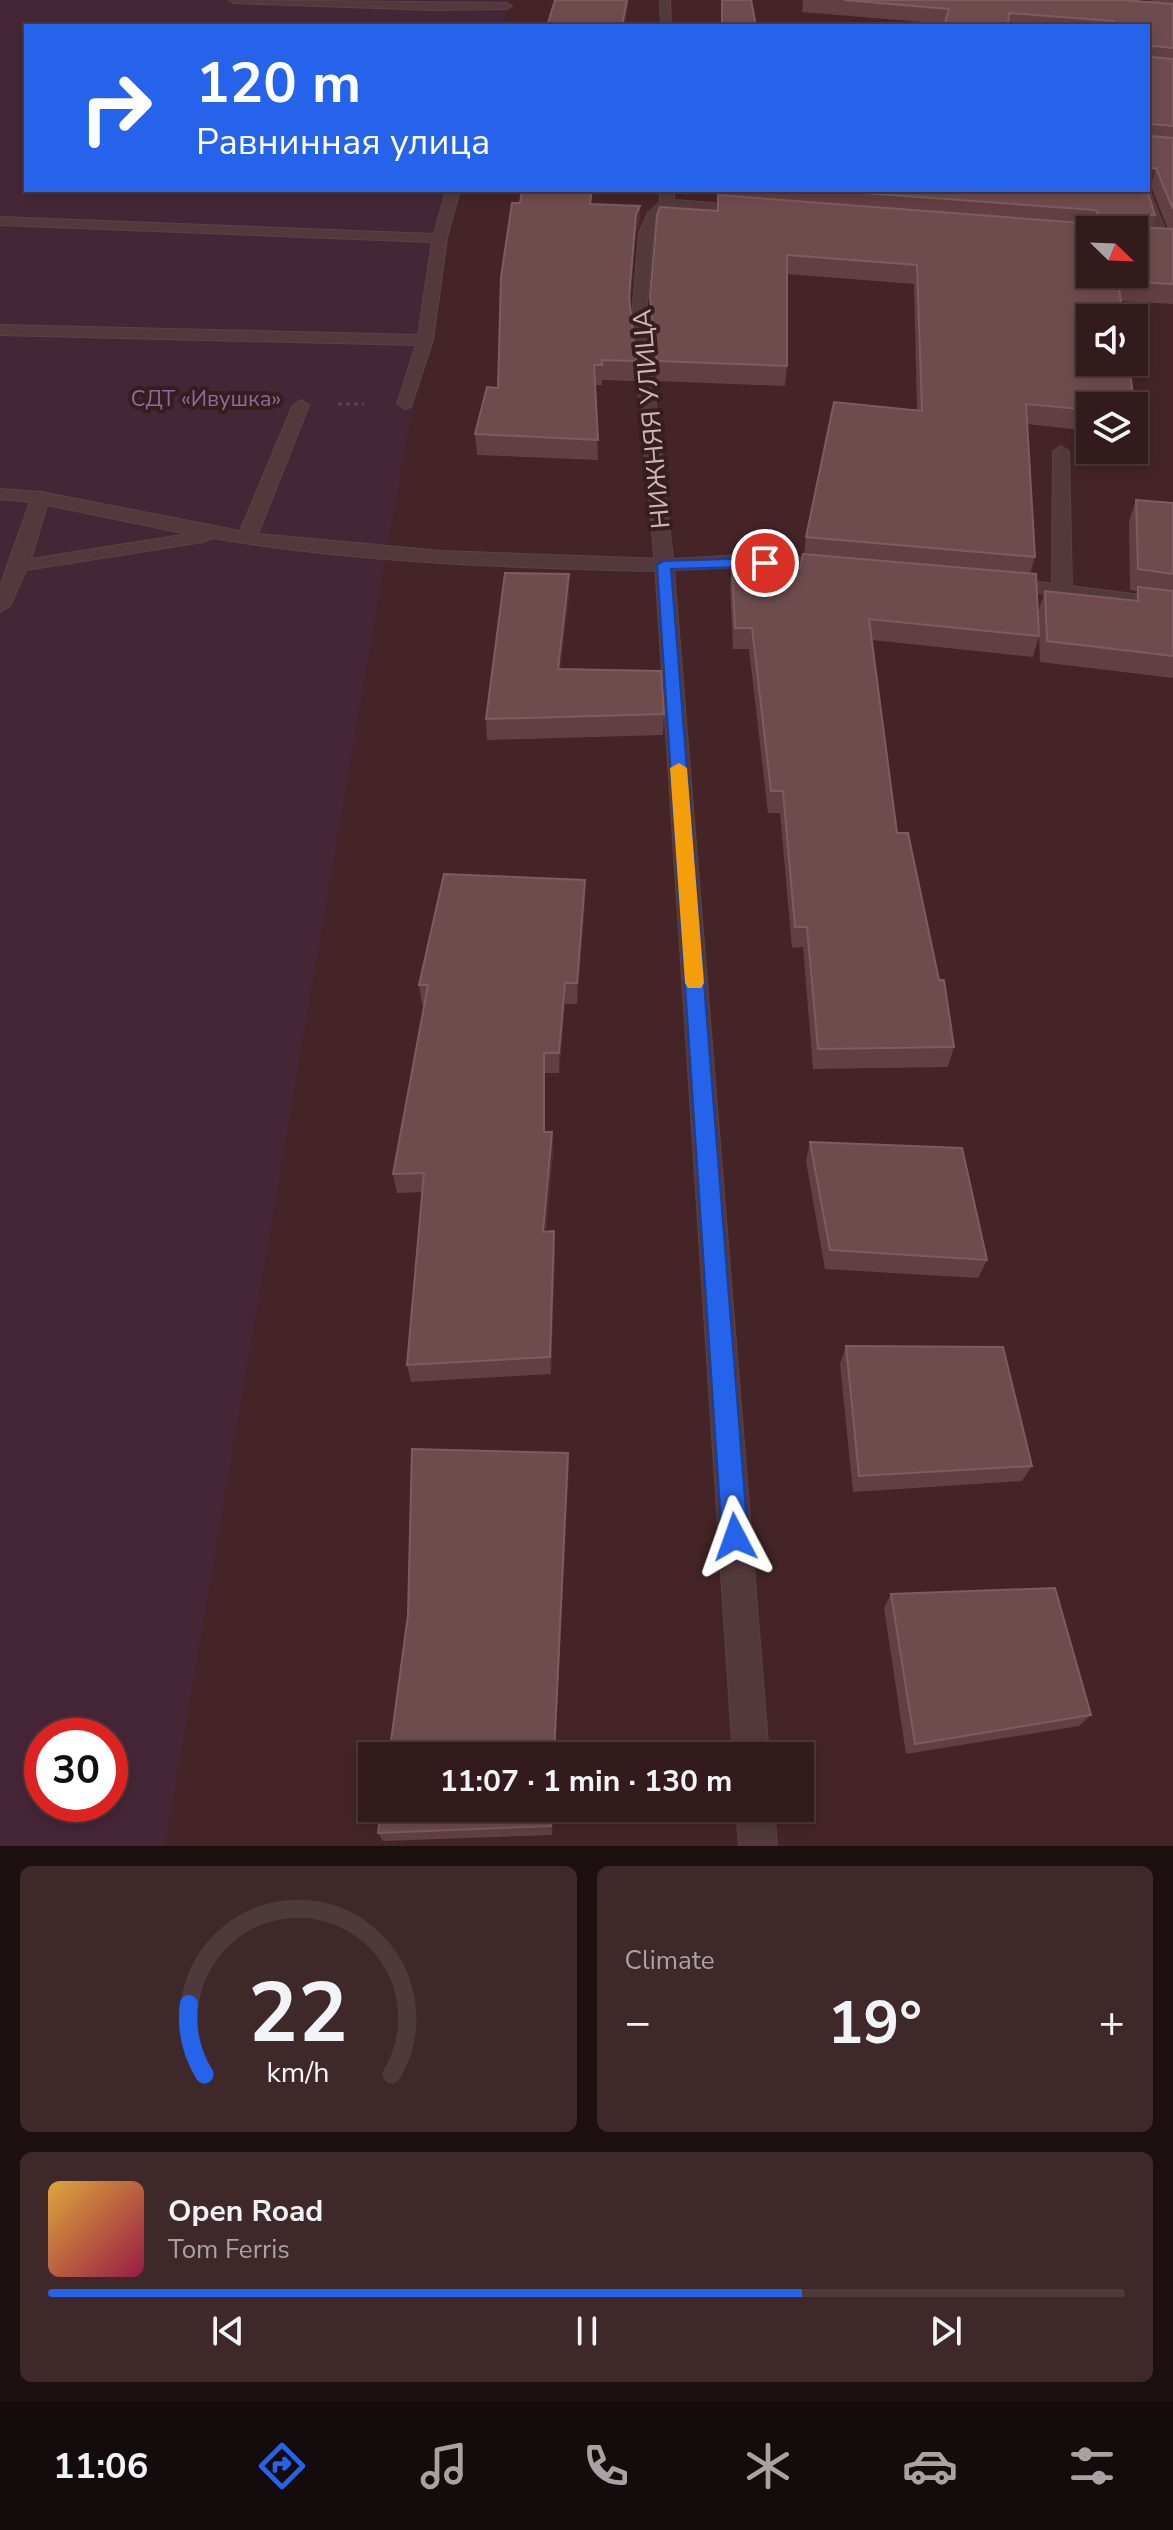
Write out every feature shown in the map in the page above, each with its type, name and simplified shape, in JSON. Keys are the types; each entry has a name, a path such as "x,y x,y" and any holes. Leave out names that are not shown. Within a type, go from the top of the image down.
{"street":[{"path":"234,0 507,7"},
{"path":"665,0 666,24"},
{"path":"405,404 425,340 440,238 452,192"},
{"path":"1146,192 1162,242"},
{"path":"667,196 760,212"},
{"name":"НИЖНЯЯ УЛИЦА","path":"667,196 646,233 639,316 664,565 750,1742"},
{"path":"0,221 440,238"},
{"path":"0,330 320,340 425,340"},
{"path":"247,537 301,405"},
{"path":"1061,451 1062,590"},
{"path":"0,494 41,497 219,534 430,556 548,563 664,565 740,561 857,567"},
{"path":"0,606 19,566 41,497"},
{"path":"19,566 219,534"},
{"path":"983,582 1173,605"},
{"path":"756,1822 758,1846"}],"green space":[{"name":"СДТ «Ивушка»","path":"0,0 509,0 503,24 24,24 24,192 453,192 386,553 165,1846 0,1846"}],"building":[{"path":"555,0 627,0 622,24 548,24"},
{"path":"722,0 751,0 756,24 722,24"},
{"path":"844,0 1122,0 1173,4 1173,48 1150,48 1150,24 1114,24 1113,21 1009,13 1008,24 945,24 949,9"},
{"path":"1150,51 1152,57 1173,59 1173,126 1151,124 1151,136 1173,138 1173,209 1156,168 1150,169"},
{"path":"522,192 592,192 590,204 640,206 636,214 629,296 636,361 602,360 602,365 594,365 598,440 475,434 487,387 498,388 501,277 512,203 520,203"},
{"path":"850,192 1148,192 1155,215 1097,216 1095,210"},
{"path":"718,195 1076,223 1076,288 1119,288 1121,304 1076,304 1076,376 1131,376 1132,392 1076,392 1076,409 1026,404 1035,557 806,537 834,402 922,411 917,265 787,255 787,366 657,361 650,297 657,215 660,207 718,211"},
{"path":"1148,228 1173,229 1173,284 1148,283"},
{"path":"1136,500 1173,503 1173,574 1138,569"},
{"path":"803,554 1036,574 1039,636 869,619 897,833 908,833 939,980 944,980 954,1047 818,1049 807,927 795,927 783,791 771,791 752,628 735,628 732,566 800,568"},
{"path":"505,573 569,574 558,669 661,671 664,714 486,719"},
{"path":"1138,587 1173,591 1173,656 1047,641 1045,591 1138,601"},
{"path":"444,874 585,880 577,983 565,983 559,1053 544,1053 544,1132 552,1132 543,1232 554,1231 550,1357 407,1365 424,1173 393,1174 428,985 419,985"},
{"path":"810,1142 962,1148 987,1260 830,1250"},
{"path":"846,1346 1003,1347 1032,1466 859,1476"},
{"path":"412,1449 568,1453 555,1742 391,1742 408,1615"},
{"path":"1055,1588 1091,1715 915,1744 891,1594"},
{"path":"379,1822 551,1822 551,1826 378,1833"}],"slow traffic":[{"path":"679,768 694,983"}],"route":[{"path":"735,1537 664,565 740,561 765,563"}]}
